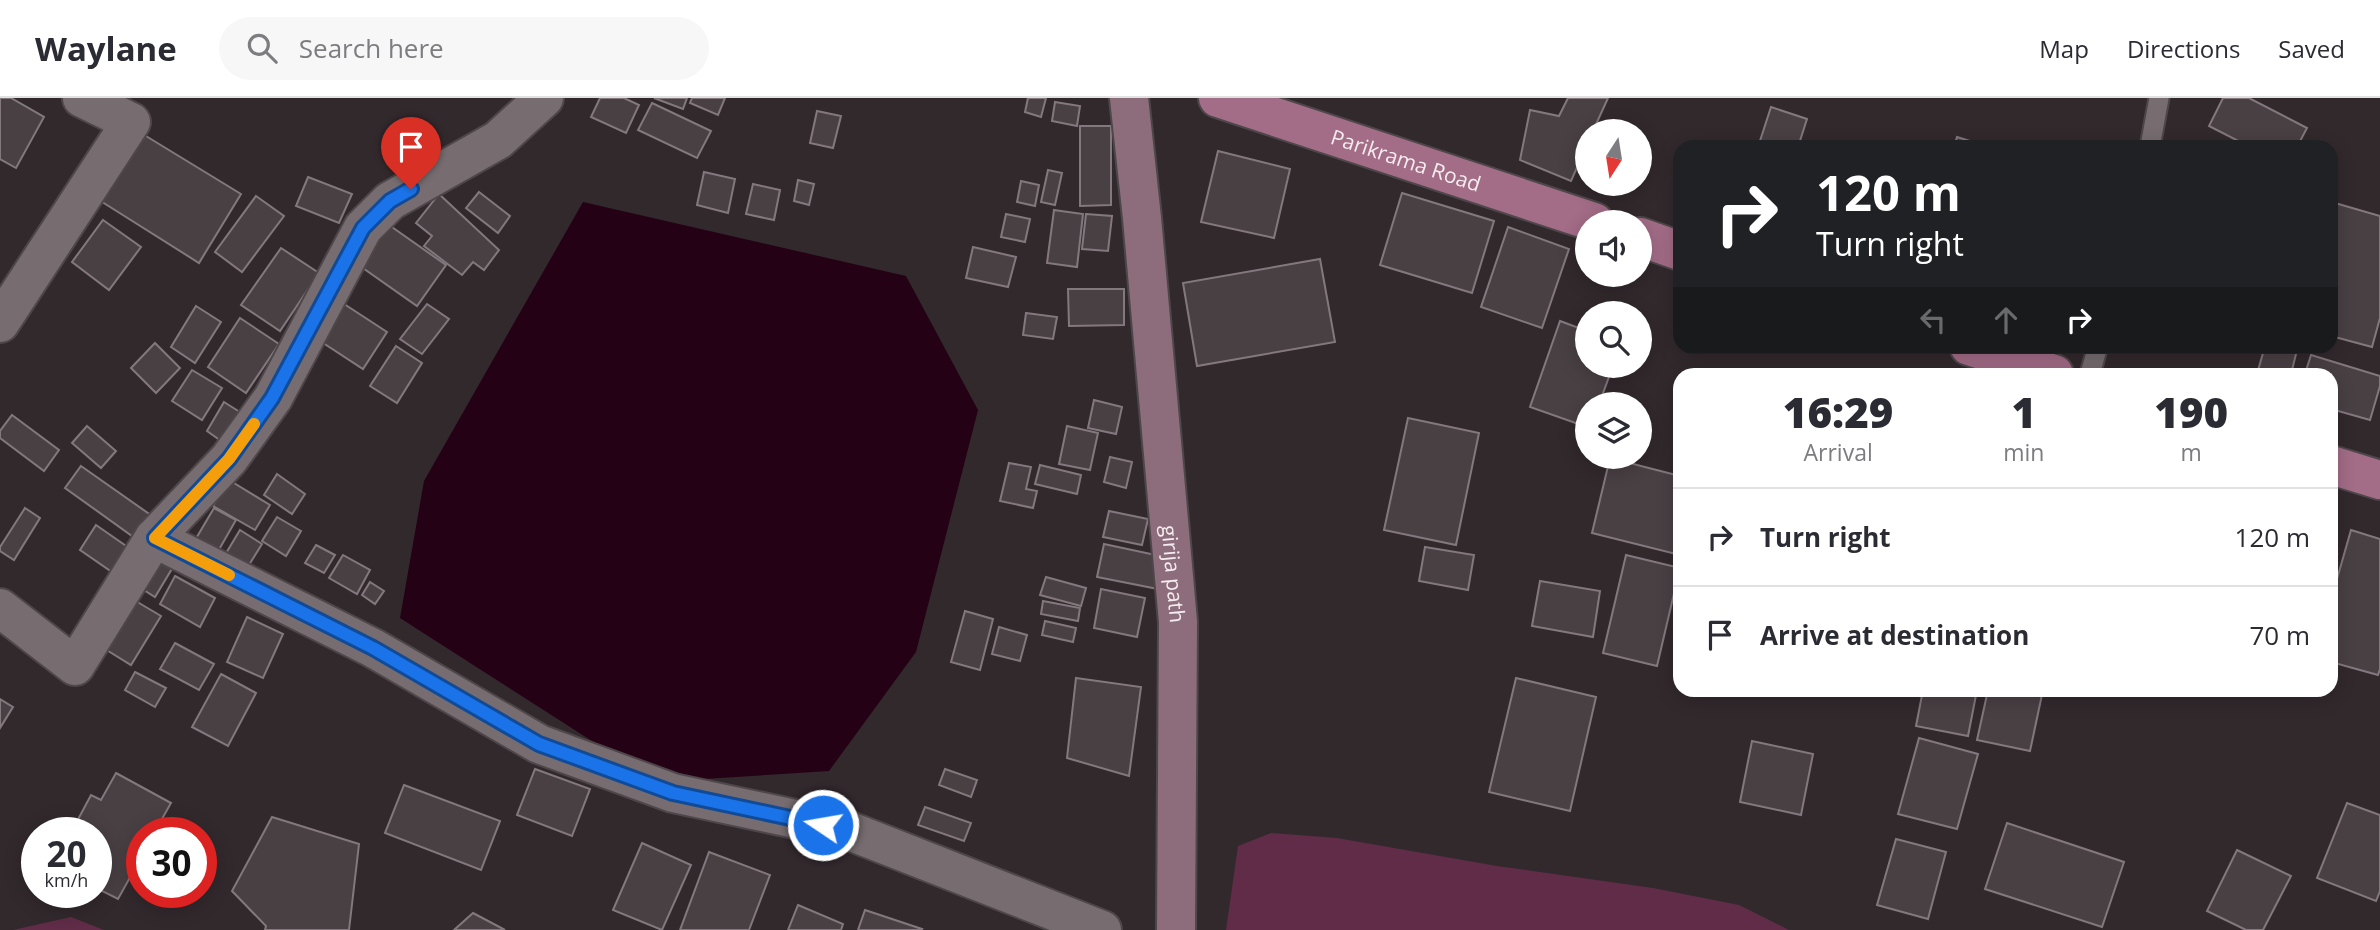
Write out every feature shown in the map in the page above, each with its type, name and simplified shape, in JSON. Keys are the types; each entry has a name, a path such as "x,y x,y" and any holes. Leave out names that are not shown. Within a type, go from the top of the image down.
{"main road":[{"name":"girija path","path":"1129,98 1178,622 1176,930"},
{"name":"Parikrama Road","path":"1232,100 1575,216"},
{"path":"1652,241 1673,249"},
{"path":"1993,354 2036,368"},
{"path":"2338,467 2380,480"}],"street":[{"path":"0,323 131,122 82,98"},
{"path":"0,608 75,666 155,538 229,459 272,398 363,228 390,201 498,140 544,98"},
{"path":"155,538 373,648 539,744 673,793 847,830 1102,930"}],"lane":[{"path":"2151,140 2159,98"}],"shaded area":[{"path":"583,202 906,276 978,410 916,652 829,771 656,782 400,618 424,481"},
{"path":"1271,833 1337,838 1497,866 1653,888 1739,905 1789,930 1226,930 1238,846"},
{"path":"71,917 104,930 13,930"}],"building":[{"path":"0,98 11,98 44,117 16,168 0,159"},
{"path":"600,98 624,98 639,105 626,133 591,117"},
{"path":"654,98 687,98 683,109"},
{"path":"692,98 725,98 718,115 690,103"},
{"path":"1028,98 1046,98 1041,117 1025,112"},
{"path":"1568,98 1608,98 1598,119 1575,119 1575,172 1571,181 1520,160 1530,110 1559,116"},
{"path":"2223,98 2249,98 2307,128 2301,140 2236,140 2209,126"},
{"path":"1055,102 1080,106 1077,126 1052,121"},
{"path":"652,103 711,131 697,158 638,130"},
{"path":"1771,107 1807,119 1800,140 1760,140"},
{"path":"817,111 841,116 833,148 810,143"},
{"path":"1080,126 1111,126 1111,205 1080,206"},
{"path":"141,133 241,194 199,263 99,200"},
{"path":"1218,151 1290,169 1274,238 1201,222"},
{"path":"1048,170 1062,173 1055,205 1041,202"},
{"path":"704,172 735,179 728,213 697,205"},
{"path":"308,177 352,194 339,223 296,206"},
{"path":"798,180 814,184 809,205 794,201"},
{"path":"1021,181 1039,185 1035,206 1017,202"},
{"path":"753,184 780,190 774,220 746,214"},
{"path":"479,192 510,216 498,233 466,208"},
{"path":"1402,193 1494,221 1472,293 1380,265"},
{"path":"439,194 499,250 484,270 473,262 462,275 424,246 432,236 416,223"},
{"path":"256,196 284,216 242,272 215,252"},
{"path":"2338,204 2380,216 2380,318 2372,347 2338,338"},
{"path":"1054,210 1083,214 1077,267 1047,263"},
{"path":"1006,214 1030,219 1025,242 1001,237"},
{"path":"1086,214 1112,216 1108,251 1082,249"},
{"path":"103,220 141,247 109,290 72,262"},
{"path":"389,225 446,265 417,306 360,266"},
{"path":"1508,227 1569,249 1542,328 1481,307"},
{"path":"973,247 1016,257 1008,287 966,278"},
{"path":"281,248 319,273 280,331 241,305"},
{"path":"1320,259 1335,342 1197,366 1183,283"},
{"path":"1068,289 1124,289 1124,325 1069,326"},
{"path":"338,300 387,332 363,369 314,337"},
{"path":"427,304 449,319 422,354 400,339"},
{"path":"196,306 221,322 195,363 171,347"},
{"path":"1026,313 1057,317 1053,339 1023,335"},
{"path":"240,318 279,344 246,393 208,367"},
{"path":"1560,321 1575,327 1575,378 1609,378 1603,392 1575,392 1575,423 1530,407"},
{"path":"155,343 180,368 156,393 131,368"},
{"path":"396,346 422,363 397,403 370,386"},
{"path":"2263,354 2296,354 2292,368 2259,368"},
{"path":"2311,355 2380,376 2380,386 2370,420 2338,411 2338,368 2307,368"},
{"path":"192,370 222,388 202,420 172,401"},
{"path":"1094,400 1122,407 1116,434 1088,428"},
{"path":"224,402 243,414 224,443 207,431"},
{"path":"12,415 59,450 44,471 0,438 0,431"},
{"path":"1408,418 1479,433 1456,545 1384,530"},
{"path":"87,426 116,451 101,468 72,443"},
{"path":"1067,426 1098,433 1090,470 1059,464"},
{"path":"1110,457 1132,462 1126,488 1104,482"},
{"path":"1009,463 1031,467 1026,489 1037,491 1033,508 1000,501"},
{"path":"1040,465 1081,475 1077,494 1035,484"},
{"path":"81,466 155,518 139,541 65,488"},
{"path":"1607,469 1652,469 1673,474 1673,553 1592,533"},
{"path":"277,474 305,494 292,514 264,495"},
{"path":"229,480 270,505 255,530 213,506"},
{"path":"25,508 40,518 14,560 0,551 0,547"},
{"path":"214,508 236,520 213,560 191,547"},
{"path":"1109,511 1148,519 1142,545 1103,537"},
{"path":"277,517 301,531 286,556 262,541"},
{"path":"96,525 129,548 112,572 80,550"},
{"path":"240,530 262,544 241,578 219,565"},
{"path":"2351,530 2380,539 2378,675 2338,664 2338,576"},
{"path":"1104,544 1165,557 1158,589 1097,577"},
{"path":"316,545 335,555 324,573 305,563"},
{"path":"1425,547 1474,555 1468,590 1419,581"},
{"path":"157,551 176,562 155,597 136,585"},
{"path":"343,555 370,570 357,594 329,578"},
{"path":"1626,555 1673,566 1673,598 1657,666 1603,653"},
{"path":"175,576 215,598 200,627 160,604"},
{"path":"1046,577 1086,588 1081,606 1040,595"},
{"path":"1540,581 1600,591 1593,637 1532,626"},
{"path":"370,582 384,591 375,604 362,595"},
{"path":"1101,589 1145,598 1137,637 1094,628"},
{"path":"134,600 161,616 131,665 105,649"},
{"path":"1043,601 1080,608 1078,621 1041,614"},
{"path":"965,611 993,619 980,670 951,662"},
{"path":"247,617 283,634 263,678 227,662"},
{"path":"1045,621 1076,628 1073,642 1042,635"},
{"path":"999,627 1027,635 1020,661 992,654"},
{"path":"175,643 214,664 199,690 160,669"},
{"path":"135,672 166,688 155,707 125,690"},
{"path":"221,674 256,693 228,746 192,727"},
{"path":"1076,678 1141,687 1129,776 1067,758"},
{"path":"1516,678 1596,697 1570,811 1489,792"},
{"path":"1922,697 1976,697 1968,736 1916,726"},
{"path":"1986,697 2042,697 2030,751 1977,740"},
{"path":"0,699 13,707 0,728"},
{"path":"1919,738 1978,754 1957,829 1898,814"},
{"path":"1752,741 1813,754 1801,815 1740,802"},
{"path":"535,769 590,789 572,836 517,815"},
{"path":"945,769 977,780 971,797 939,785"},
{"path":"116,773 171,803 163,817 126,817 126,885 118,899 112,896 112,817 79,817 91,795 101,800"},
{"path":"404,785 500,821 481,870 385,833"},
{"path":"2347,803 2380,815 2380,891 2376,901 2317,878"},
{"path":"925,807 971,823 964,841 918,825"},
{"path":"272,817 359,844 349,930 265,930 266,926 232,891"},
{"path":"2007,823 2124,862 2102,927 1985,889"},
{"path":"1896,839 1946,852 1928,919 1877,905"},
{"path":"642,843 691,865 662,930 613,910"},
{"path":"2237,850 2291,876 2263,930 2246,930 2207,911"},
{"path":"709,852 770,875 749,930 680,930"},
{"path":"798,905 843,924 841,930 788,930"},
{"path":"865,910 922,929 858,930"},
{"path":"473,913 505,930 454,930"}],"slow traffic":[{"path":"229,575 155,538 229,459 254,424"}],"route":[{"path":"411,189 390,201 363,228 272,398 229,459 155,538 373,648 539,744 644,784 701,801 823,825"}]}
